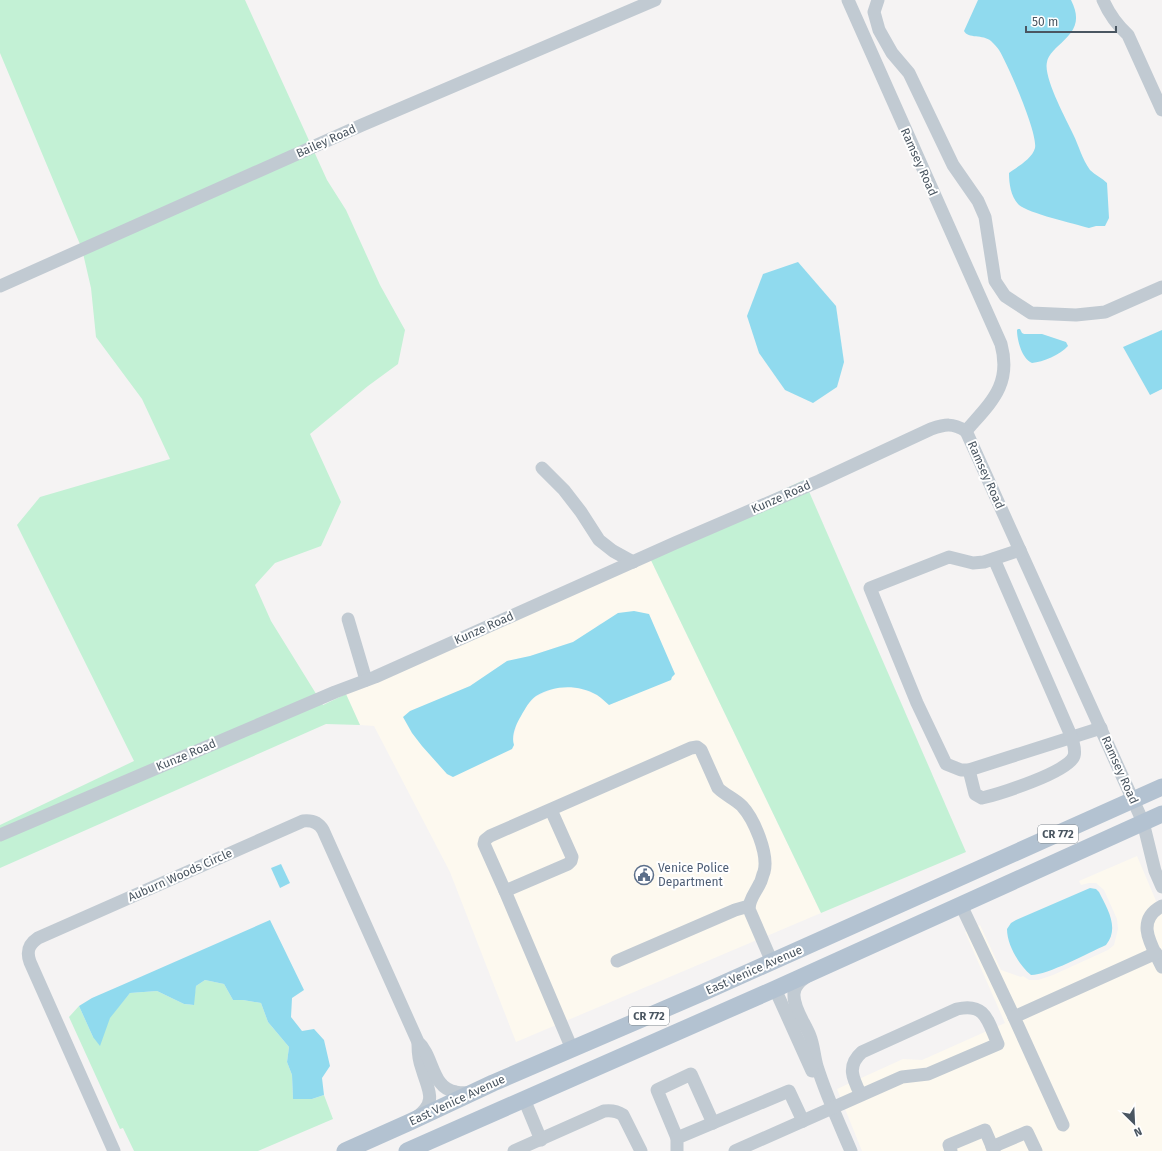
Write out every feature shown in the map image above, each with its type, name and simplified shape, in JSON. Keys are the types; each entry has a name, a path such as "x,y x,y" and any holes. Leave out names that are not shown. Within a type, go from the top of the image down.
{"main road":[{"name":"East Venice Avenue","path":"345,1151 494,1083 772,962 1162,787"},
{"name":"CR 772","path":"407,1151 775,989 1162,814"},
{"path":"775,989 793,966 802,960 920,906 954,881"}],"street":[{"name":"Bailey Road","path":"0,286 362,125 655,0"},
{"name":"Ramsey Road","path":"848,0 1002,349 1005,366 1000,387 992,400 966,431 1143,822 1154,871 1162,887"},
{"path":"878,0 874,12 879,30 892,52 909,73 953,165 978,201 985,217 995,282 1005,296 1031,312 1076,315 1105,312 1162,287"},
{"path":"1103,0 1106,8 1118,25 1128,35 1162,110"},
{"name":"Kunze Road","path":"0,835 366,680 819,481 936,427 955,425 966,431"},
{"path":"542,468 564,490 581,512 599,540 613,551 633,562"},
{"path":"1020,550 984,562 973,563 949,557 870,588 917,703 946,764 961,770 969,770 1101,728"},
{"path":"969,770 975,794 982,798 1020,787 1068,764 1074,757 1072,738 994,559"},
{"path":"348,619 366,680"},
{"path":"572,1049 484,844 490,836 691,748 697,747 701,750 718,788 722,792 732,797 743,807 761,843 764,868 760,882 749,906 772,962"},
{"path":"505,891 568,864 571,861 572,857 551,810"},
{"name":"Auburn Woods Circle","path":"114,1151 30,962 28,952 31,944 38,938 300,822 314,822 323,830 418,1042 424,1048 443,1087 452,1092 467,1093 494,1083"},
{"path":"961,905 1064,1125"},
{"path":"617,961 735,910 749,906"},
{"path":"1162,906 1155,910 1151,915 1146,928 1150,942 1162,967"},
{"path":"1014,1017 1156,953"},
{"path":"817,970 798,983 794,993 794,1000 810,1035 817,1066 832,1108 851,1151"},
{"path":"775,989 816,1080 832,1108"},
{"path":"735,1151 902,1077 928,1074 998,1044 986,1016 983,1012 972,1007 957,1010 862,1052 854,1061 852,1072 853,1078 861,1095"},
{"name":"Auburn Woods Circle","path":"410,1122 424,1111 430,1101 431,1096 419,1061 418,1042"},
{"path":"713,1123 692,1074 657,1090 677,1145 713,1123 789,1091 803,1121"},
{"path":"524,1099 541,1140"},
{"path":"514,1151 604,1111 611,1110 623,1115 640,1151"},
{"path":"951,1151 949,1145 985,1130 993,1149 1027,1132 1036,1151"}],"shaded area":[{"path":"647,552 821,913 516,1042 450,872 374,726 360,725 346,694","holes":["649,614 660,641 609,705 597,695 582,689 557,687 535,697 528,704 517,722 513,740 447,774 441,765 454,693 470,686 507,661 530,656 573,642 593,630 599,624"]},
{"path":"1137,856 1162,915 1162,1151 862,1151 837,1089 903,1059 922,1060 1005,1023 965,932 980,925 1001,970 1021,977 1023,976 1029,980 1038,980 1053,975 1108,950 1114,945 1118,929 1117,919 1104,890 1096,883 1081,885 1079,881"}],"green space":[{"path":"0,0 245,0 327,180 346,210 380,285 405,330 398,364 368,386 310,434 341,502 321,546 275,563 255,585 271,621 323,705 346,694 360,725 326,724 0,868 0,825 134,761 17,525 40,497 170,459 142,399 96,337 91,288 82,249 0,53"},
{"path":"804,480 966,852 821,913 647,552"},
{"path":"205,980 224,984 233,1000 261,1003 268,1022 289,1047 287,1062 292,1075 293,1099 312,1099 324,1095 333,1119 258,1151 134,1151 123,1128 120,1129 69,1017 79,1006 93,1037 130,993 157,991 184,1004 193,1005 196,986"}],"water":[{"path":"978,0 1071,0 1076,15 1076,21 1072,31 1054,50 1047,62 1048,77 1056,98 1090,170 1107,183 1109,218 1105,226 1089,228 1041,215 1024,208 1016,202 1010,186 1009,173 1031,156 1035,148 1035,140 1022,99 999,50 988,39 969,35 964,31"},
{"path":"798,262 836,306 844,362 837,387 813,403 785,390 759,353 747,316 763,274"},
{"path":"1018,329 1020,329 1024,334 1042,334 1066,342 1068,346 1051,358 1032,363 1025,358 1021,349 1017,334"},
{"path":"1162,330 1162,389 1150,395 1123,347"},
{"path":"634,611 649,614 675,674 671,680 609,705 597,695 582,689 566,687 543,692 531,700 519,719 514,730 514,745 512,749 453,777 447,774 422,746 412,733 403,717 410,711 470,686 507,661 530,656 573,642 618,613"},
{"path":"281,864 290,883 280,888 271,868"},
{"path":"1090,888 1096,889 1099,892 1111,918 1112,932 1106,945 1057,968 1031,975 1018,960 1011,948 1007,929 1011,923"},
{"path":"270,920 304,990 292,998 291,1017 302,1031 314,1029 324,1040 330,1066 322,1078 324,1095 312,1099 293,1099 292,1075 287,1062 289,1047 268,1022 261,1003 233,1000 224,984 205,980 196,986 194,1005 184,1004 157,991 130,993 110,1018 100,1046 93,1037 79,1006 92,998"}],"place":[{"name":"Venice Police Department","path":"644,875"}]}
